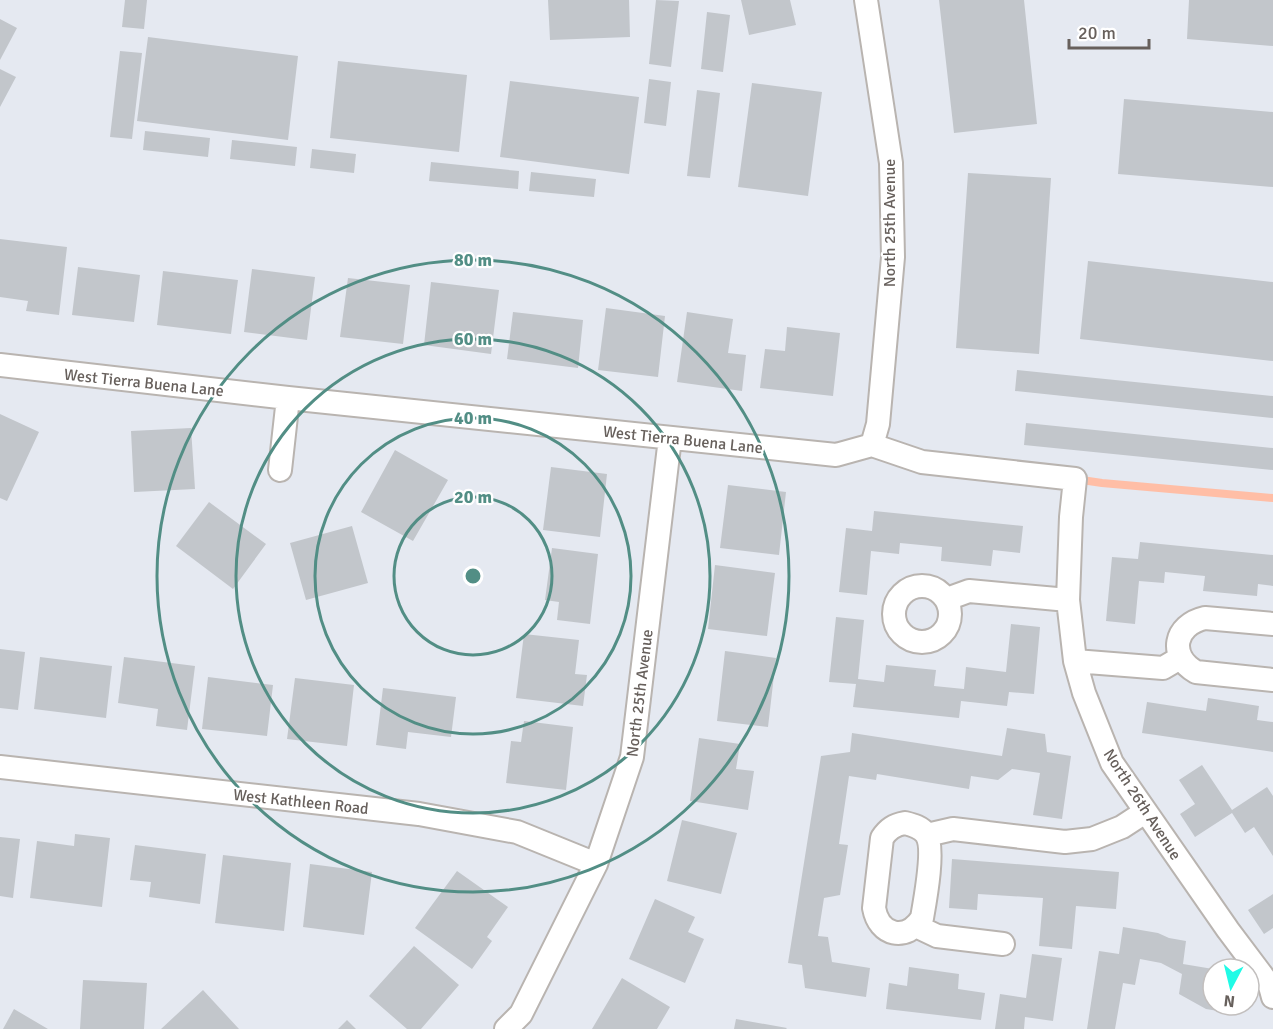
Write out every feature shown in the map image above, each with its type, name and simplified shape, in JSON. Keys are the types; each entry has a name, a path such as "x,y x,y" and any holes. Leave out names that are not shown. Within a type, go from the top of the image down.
{"street":[{"name":"North 25th Avenue","path":"866,0 891,163 893,246 878,424 872,445"},
{"name":"West Tierra Buena Lane","path":"0,365 288,398 836,455 872,445"},
{"path":"280,470 288,398"},
{"name":"North 25th Avenue","path":"506,1029 521,1014 596,864 632,757 670,438"},
{"name":"North 26th Avenue","path":"872,445 922,462 1075,479 1068,600 1075,661 1084,693 1112,763 1144,812 1270,987 1273,997"},
{"path":"947,599 969,591 1068,600"},
{"path":"1273,624 1205,618 1185,627 1179,636 1178,647 1180,658 1186,667 1196,672 1273,680"},
{"path":"1075,661 1163,668 1180,658"},
{"name":"West Kathleen Road","path":"0,767 419,814 517,832 596,864"},
{"path":"927,835 954,829 1065,842 1092,839 1122,827 1144,812"},
{"path":"905,823 915,825 927,835 930,848 923,909 916,926 908,932 898,933 881,926 875,918 874,908 882,838 888,830 905,823"},
{"path":"916,926 937,936 1003,944"}],"building":[{"path":"125,0 147,0 144,29 122,27"},
{"path":"548,0 629,0 630,37 550,40"},
{"path":"656,0 679,1 671,67 649,64"},
{"path":"741,0 790,0 796,25 749,35"},
{"path":"939,0 1024,0 1037,124 954,133"},
{"path":"1189,0 1273,0 1273,46 1187,39"},
{"path":"707,12 730,15 723,72 701,69"},
{"path":"0,19 17,28 0,60"},
{"path":"148,37 298,56 288,140 137,121"},
{"path":"120,51 142,53 132,139 110,137"},
{"path":"338,61 467,75 459,152 330,138"},
{"path":"0,69 16,77 0,107"},
{"path":"649,79 671,82 666,126 644,123"},
{"path":"510,81 639,97 629,174 500,157"},
{"path":"752,83 822,92 808,196 738,187"},
{"path":"697,90 720,93 710,178 687,176"},
{"path":"1124,99 1273,112 1273,187 1118,174"},
{"path":"145,131 210,138 208,157 143,150"},
{"path":"232,140 297,147 295,166 230,159"},
{"path":"312,149 356,154 354,173 310,168"},
{"path":"431,162 519,171 518,189 429,181"},
{"path":"531,172 596,179 594,197 529,191"},
{"path":"968,173 1051,178 1039,354 956,348"},
{"path":"0,239 67,247 59,315 26,311 28,301 0,297"},
{"path":"1088,261 1273,282 1273,361 1080,339"},
{"path":"78,267 140,275 134,322 72,315"},
{"path":"252,269 315,277 307,340 244,332"},
{"path":"163,271 238,280 231,334 157,325"},
{"path":"348,278 410,285 403,344 340,337"},
{"path":"431,282 499,290 491,354 424,345"},
{"path":"606,308 665,316 658,377 598,370"},
{"path":"513,312 583,320 578,368 507,359"},
{"path":"687,312 733,319 728,353 746,355 742,391 677,382"},
{"path":"787,327 840,333 833,396 760,388 765,349 785,351"},
{"path":"1017,370 1273,396 1273,418 1015,391"},
{"path":"0,414 39,432 7,501 0,498"},
{"path":"1026,423 1273,448 1273,470 1024,445"},
{"path":"191,428 195,489 134,492 131,431"},
{"path":"395,450 448,480 413,541 361,512"},
{"path":"551,467 607,474 600,537 543,530"},
{"path":"728,485 786,492 779,555 720,548"},
{"path":"209,502 266,544 233,589 176,546"},
{"path":"874,511 1023,526 1020,553 993,550 991,566 941,561 942,547 900,543 899,554 871,551 867,595 839,592 846,528 872,531"},
{"path":"352,526 368,583 306,600 290,543"},
{"path":"1140,542 1273,555 1273,586 1258,584 1257,596 1203,591 1205,576 1165,572 1164,583 1139,581 1135,624 1106,621 1112,557 1138,559"},
{"path":"552,548 598,554 590,624 557,620 559,602 545,600"},
{"path":"715,565 775,573 767,636 708,629"},
{"path":"836,617 864,620 858,679 884,682 886,665 936,670 934,686 964,689 966,667 1006,672 1011,624 1040,627 1034,694 1009,692 1007,706 961,701 959,718 853,707 856,684 829,682"},
{"path":"524,634 579,640 575,674 587,675 583,706 516,698"},
{"path":"0,649 25,652 18,710 0,708"},
{"path":"725,651 776,658 768,727 717,721"},
{"path":"40,657 112,666 106,718 34,709"},
{"path":"124,657 195,666 187,730 156,726 158,709 118,703"},
{"path":"208,677 273,685 267,736 202,729"},
{"path":"295,678 354,685 347,746 287,739"},
{"path":"383,688 456,697 451,737 408,732 406,749 376,745"},
{"path":"1208,698 1259,706 1257,720 1273,722 1273,752 1142,733 1147,702 1206,711"},
{"path":"524,721 573,727 566,790 506,783 511,741 521,742"},
{"path":"1007,728 1045,734 1047,752 1071,756 1062,819 1033,815 1040,773 1012,769 998,780 971,776 969,789 877,774 876,780 849,776 839,844 848,845 840,895 824,898 818,936 828,937 832,962 870,968 866,997 805,988 802,965 788,963 821,756 850,752 852,733 1002,756"},
{"path":"699,738 740,744 736,769 754,771 748,810 690,801"},
{"path":"1202,765 1232,810 1267,787 1273,796 1273,856 1254,827 1245,833 1232,813 1195,837 1180,814 1195,804 1179,780"},
{"path":"682,820 737,833 721,894 667,881"},
{"path":"75,834 110,838 102,907 30,898 37,841 74,846"},
{"path":"0,837 20,839 13,898 0,896"},
{"path":"135,845 206,854 200,904 149,897 151,882 130,880"},
{"path":"223,855 291,863 284,931 215,923"},
{"path":"952,859 1119,872 1116,909 1076,906 1072,949 1039,946 1043,898 978,894 977,910 949,908"},
{"path":"310,864 372,872 364,935 303,927"},
{"path":"457,871 508,907 487,937 492,941 472,969 415,928"},
{"path":"1273,894 1273,928 1264,934 1248,910"},
{"path":"655,899 695,917 688,932 704,939 685,983 629,959"},
{"path":"1123,927 1186,941 1183,964 1201,967 1201,1006 1179,994 1182,974 1161,963 1140,959 1135,985 1123,983 1115,1029 1087,1029 1099,951 1119,954"},
{"path":"414,946 459,985 421,1029 407,1029 369,996"},
{"path":"1032,954 1062,958 1053,1021 1025,1017 1024,1029 995,1029 1000,994 1026,998"},
{"path":"909,967 959,974 958,989 985,993 981,1020 886,1009 889,983 907,986"},
{"path":"622,978 670,1007 657,1029 592,1029"},
{"path":"83,980 147,983 144,1029 80,1029"},
{"path":"203,990 239,1029 161,1029"},
{"path":"14,1009 48,1029 3,1029"},
{"path":"736,1019 787,1028 734,1029"},
{"path":"347,1020 356,1029 338,1029"}],"waterway":[{"path":"1075,479 1273,498"}]}
